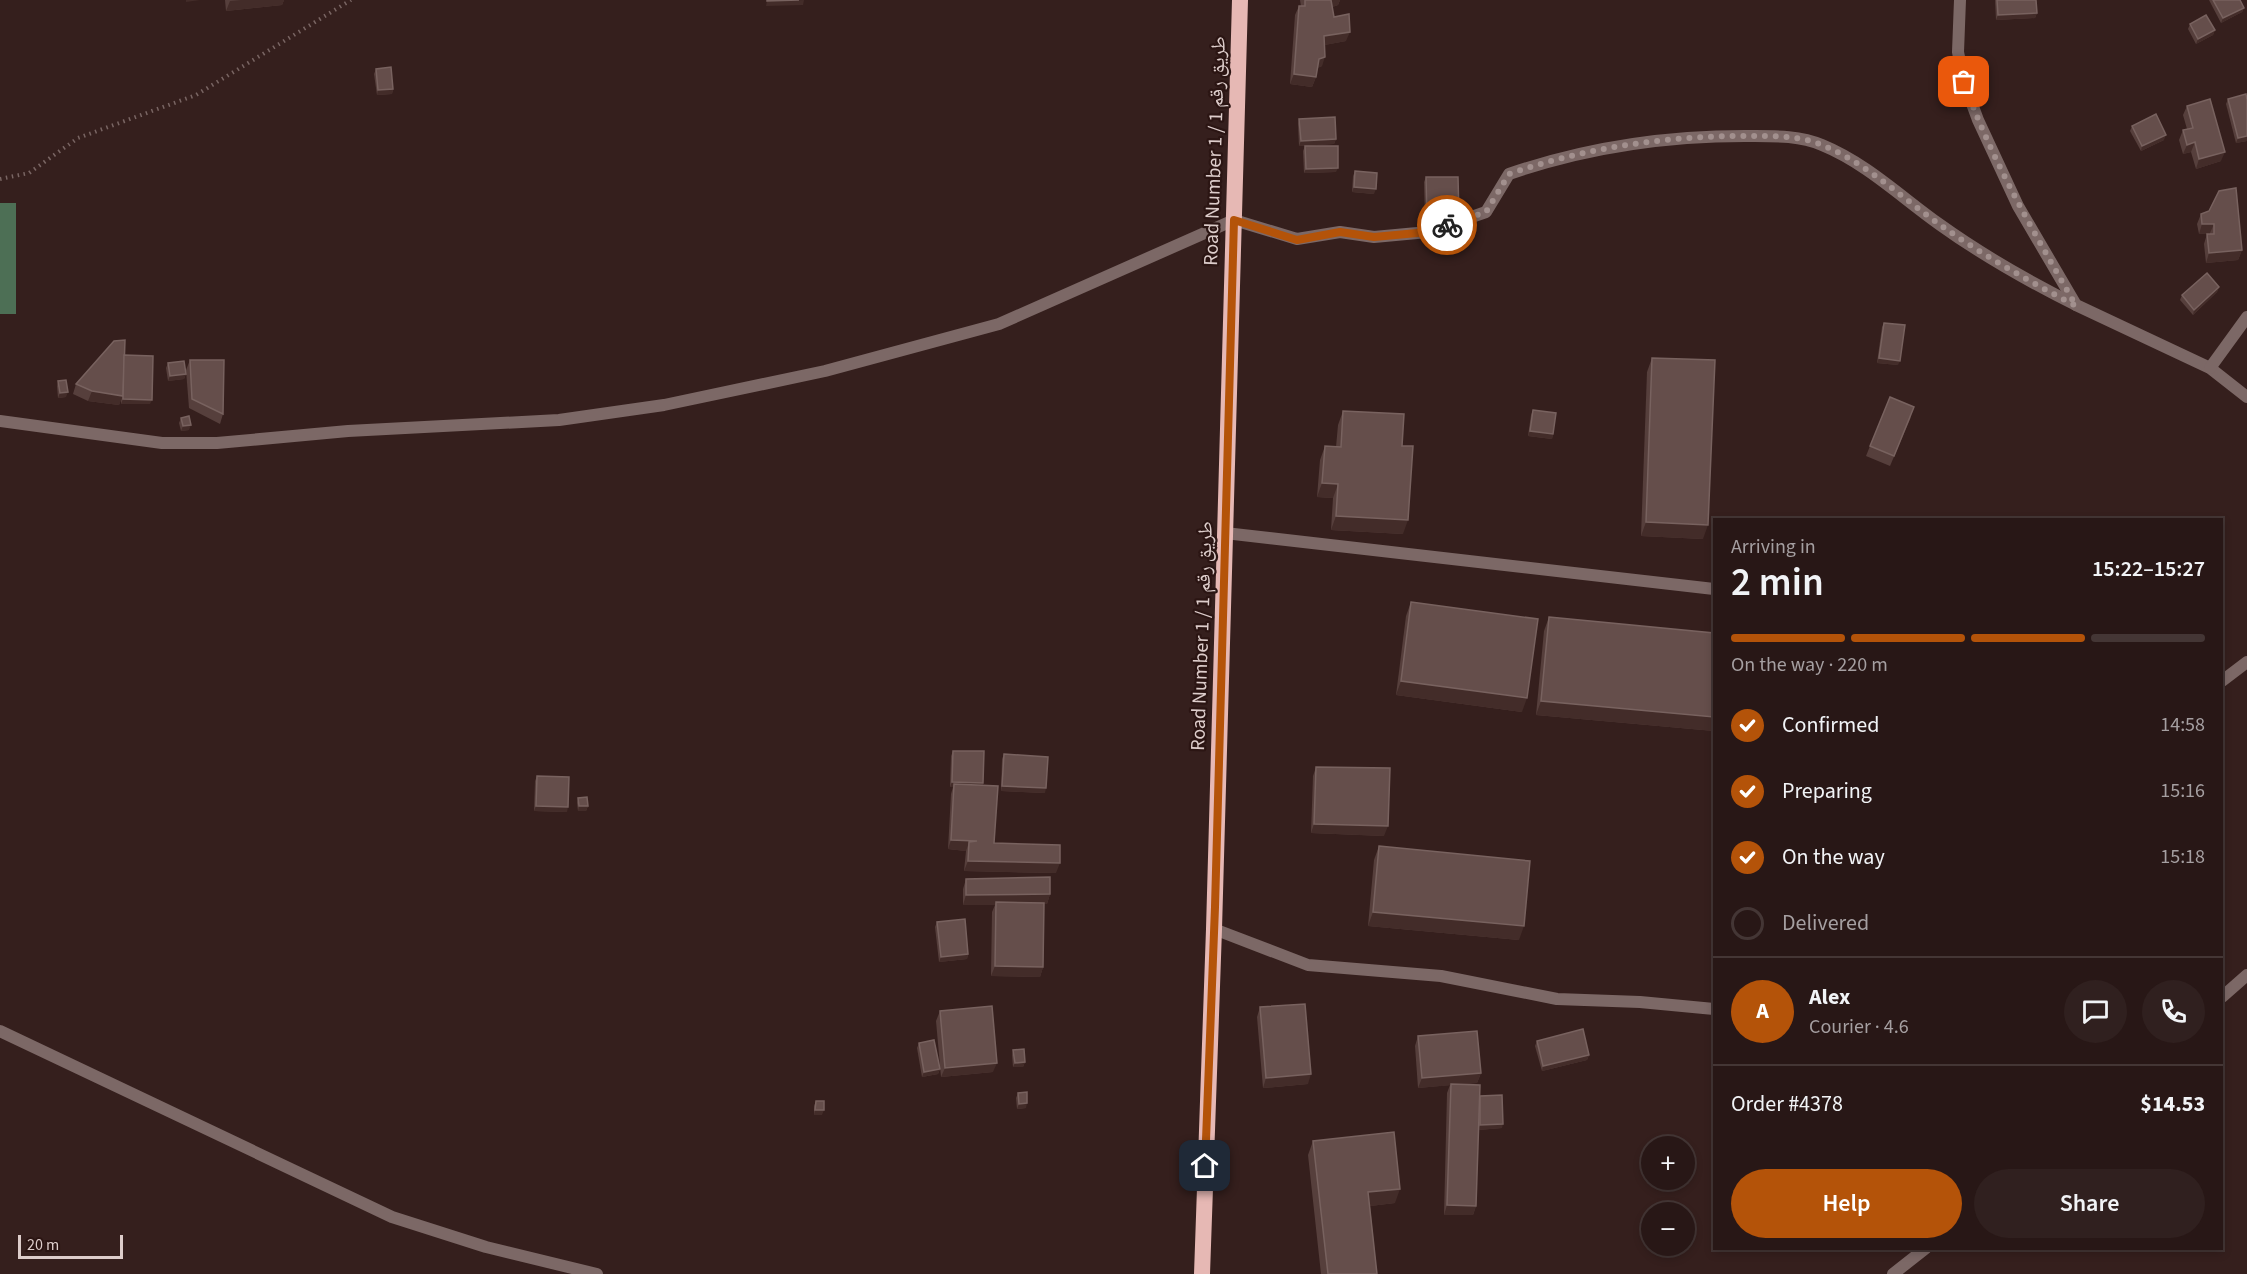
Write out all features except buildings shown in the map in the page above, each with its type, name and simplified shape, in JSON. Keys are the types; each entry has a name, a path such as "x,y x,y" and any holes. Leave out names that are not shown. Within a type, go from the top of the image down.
{"highway":[{"name":"Road Number 1 / طريق رقم 1","path":"1202,1274 1226,533 1240,0"}],"street":[{"path":"1960,0 1958,52 1964,82 1978,120 2018,206 2076,306"},
{"path":"0,421 162,443 217,443 348,431 559,420 664,405 825,371 999,324 1234,220 1297,240 1340,232 1374,237 1428,232 1486,212 1509,174 1543,162 1658,141 1728,136 1782,136 1821,144 1852,160 1981,252 2076,306 2210,368 2247,397"},
{"path":"2210,368 2247,317"},
{"path":"1226,533 1713,589"},
{"path":"2223,680 2247,662"},
{"path":"1214,929 1308,965 1441,976 1557,999 1640,1002 1713,1009"},
{"path":"2223,996 2247,975"},
{"path":"0,1031 393,1217 467,1242 597,1274"},
{"path":"1893,1274 1923,1250"}],"path":[{"path":"0,179 29,173 78,138 196,94 351,0"}],"shaded area":[{"path":"0,203 16,203 16,314 0,314"}],"way so far":[{"path":"1447,225 1486,212 1509,174 1543,162 1629,145 1678,139 1782,136 1821,144 1852,160 1938,224 2036,285 2076,306 2018,206 1993,155 1964,82"}],"route":[{"path":"1205,1166 1215,907 1234,220 1297,240 1340,232 1374,237 1428,232 1447,225"}]}
